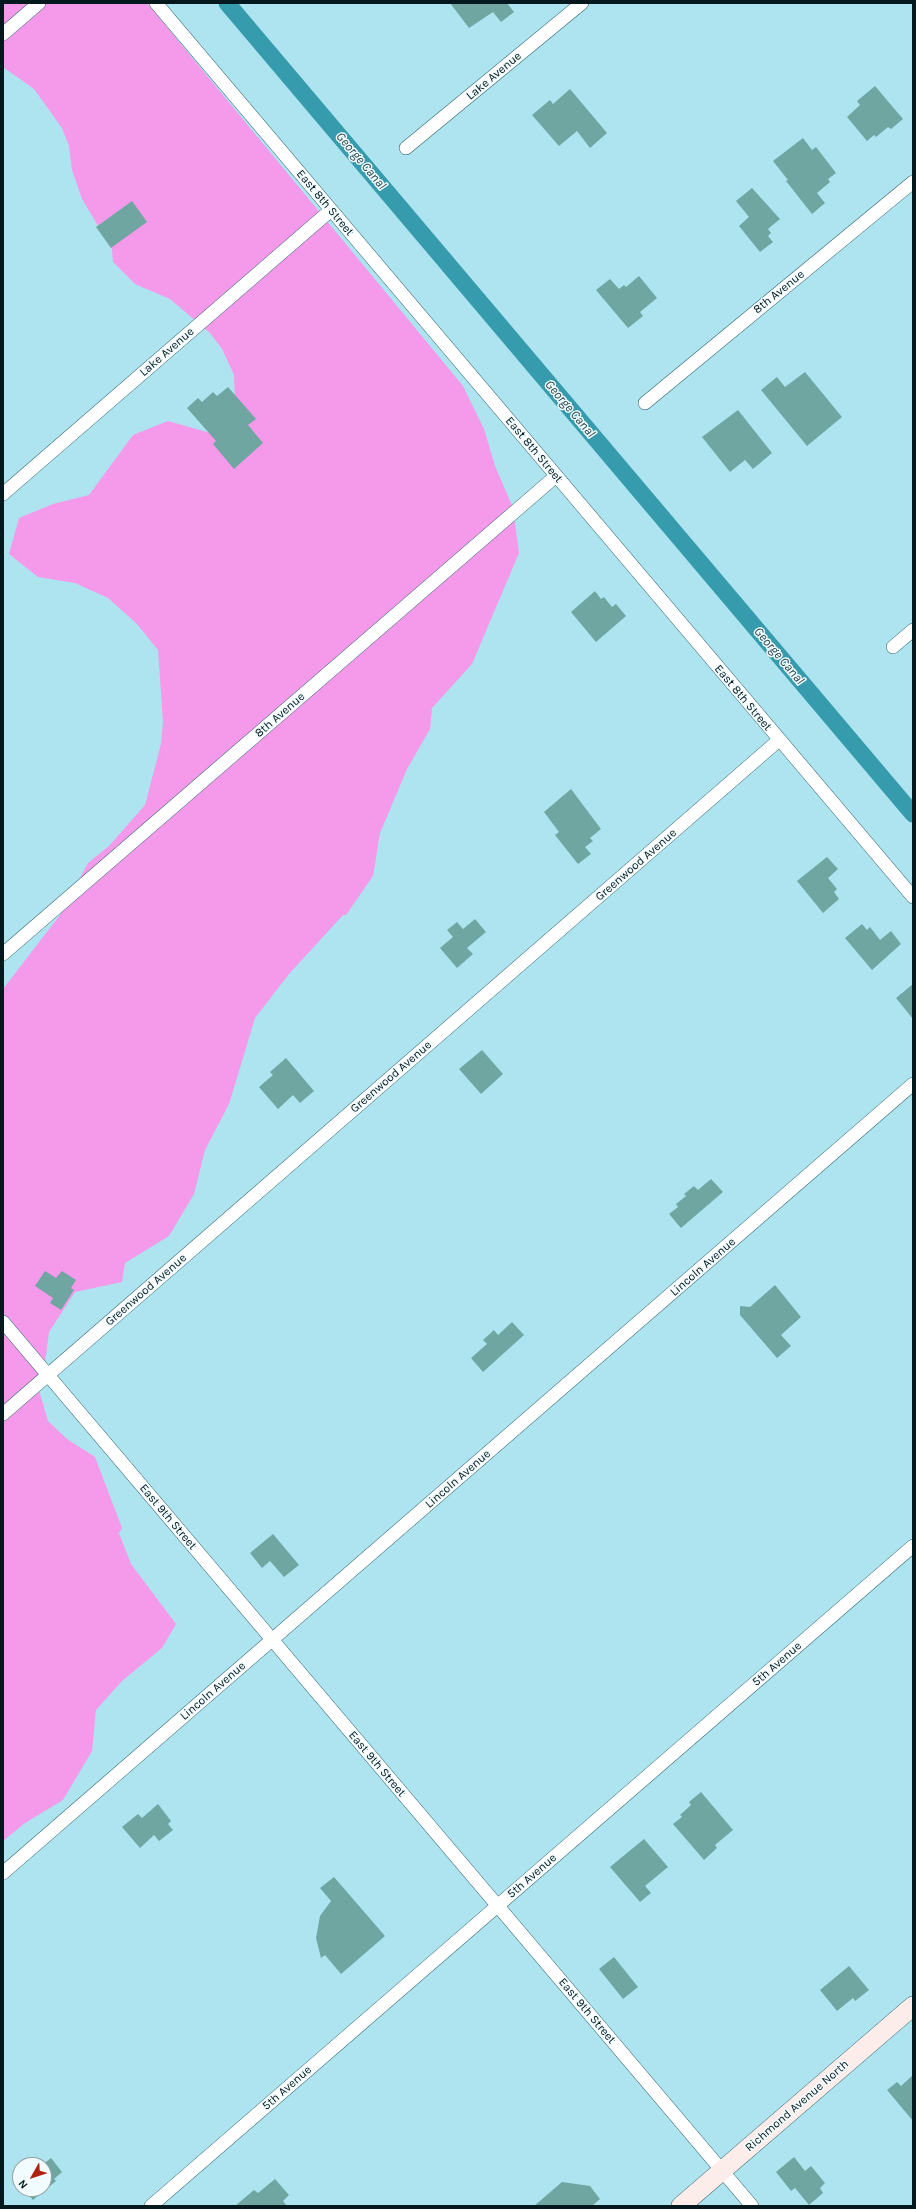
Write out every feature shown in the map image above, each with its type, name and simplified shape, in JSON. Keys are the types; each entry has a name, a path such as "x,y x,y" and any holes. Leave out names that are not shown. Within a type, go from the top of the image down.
{"street":[{"path":"3,34 39,3"},
{"name":"East 8th Street","path":"156,3 913,897"},
{"name":"Lake Avenue","path":"406,148 582,3"},
{"name":"8th Avenue","path":"645,403 913,182"},
{"name":"Lake Avenue","path":"3,494 331,210"},
{"name":"8th Avenue","path":"3,954 556,476"},
{"path":"892,647 913,630"},
{"name":"Greenwood Avenue","path":"3,1414 779,740"},
{"name":"Lincoln Avenue","path":"3,1873 913,1084"},
{"name":"East 9th Street","path":"3,1322 752,2206"},
{"name":"5th Avenue","path":"151,2206 913,1546"},
{"name":"Richmond Avenue North","path":"682,2206 913,2006"}],"shaded area":[{"path":"3,3 147,3 463,386 484,429 495,466 513,508 519,553 472,664 432,708 430,729 407,769 380,833 373,876 346,915 343,915 289,974 255,1018 229,1104 205,1150 194,1194 169,1236 125,1263 122,1282 75,1292 49,1332 44,1370 38,1387 48,1421 67,1439 95,1457 122,1528 119,1533 131,1564 176,1624 162,1648 122,1681 96,1710 92,1751 63,1800 25,1823 3,1841 3,989 60,915 88,863 109,846 145,805 161,744 163,722 158,650 137,624 108,598 75,583 38,577 9,554 19,518 53,504 89,495 133,435 168,421 214,434 235,399 234,375 222,349 210,333 170,299 135,284 113,262 112,249 82,199 72,170 69,146 62,128 34,89 3,67"}],"building":[{"path":"450,3 507,3 514,12 501,22 493,12 469,28"},
{"path":"875,86 903,119 891,129 888,127 876,137 874,135 867,141 847,117 860,105 857,101"},
{"path":"570,89 607,133 590,148 577,131 559,146 532,115 550,100 553,104"},
{"path":"803,138 812,150 816,147 836,173 828,179 830,182 817,193 825,203 812,214 786,181 788,180 773,161"},
{"path":"752,188 780,219 768,229 771,233 768,236 773,242 760,252 739,226 749,217 736,201"},
{"path":"132,201 147,222 111,248 96,227"},
{"path":"639,276 657,298 640,312 643,316 628,328 596,290 610,279 619,289 624,285 626,287"},
{"path":"805,372 842,417 807,446 761,390 777,377 785,387"},
{"path":"228,387 256,419 248,425 263,443 234,469 213,444 216,441 187,408 198,398 202,402 213,392 217,396"},
{"path":"738,410 772,453 753,469 745,460 730,472 702,437"},
{"path":"595,591 601,599 604,597 612,607 616,604 626,616 596,642 571,612"},
{"path":"571,789 601,829 590,838 593,841 585,847 591,854 578,864 555,835 559,832 544,812"},
{"path":"827,857 838,869 828,878 837,889 834,892 839,899 823,913 797,881"},
{"path":"475,919 486,932 467,948 473,954 457,968 440,948 453,937 447,930 457,922 463,929"},
{"path":"862,924 867,930 870,927 880,940 891,931 901,944 872,970 845,938"},
{"path":"913,984 913,1019 896,998"},
{"path":"482,1050 503,1074 481,1094 459,1069"},
{"path":"286,1058 314,1091 300,1103 293,1095 278,1109 259,1087 273,1075 270,1072"},
{"path":"711,1179 723,1192 681,1228 669,1214 678,1207 676,1204 686,1196 684,1194 694,1186 698,1190"},
{"path":"45,1271 56,1278 62,1271 76,1280 71,1288 74,1290 61,1310 50,1303 53,1298 35,1286"},
{"path":"775,1285 801,1317 781,1335 791,1346 777,1358 740,1315 740,1306 750,1307"},
{"path":"512,1322 524,1335 483,1372 471,1358 487,1344 483,1340 494,1330 498,1335"},
{"path":"273,1534 299,1565 284,1577 270,1561 262,1568 250,1553"},
{"path":"701,1792 733,1830 715,1845 717,1848 704,1860 673,1824 682,1817 680,1815 691,1805 689,1802"},
{"path":"158,1804 171,1821 168,1824 173,1830 159,1841 154,1835 140,1848 122,1827 138,1814 142,1818"},
{"path":"644,1839 668,1867 645,1886 651,1893 640,1902 610,1867"},
{"path":"334,1877 385,1936 341,1974 325,1955 321,1958 316,1938 320,1916 331,1901 320,1888"},
{"path":"614,1957 638,1987 623,1999 599,1969"},
{"path":"849,1966 869,1990 855,2001 853,1998 837,2011 820,1990"},
{"path":"913,2075 913,2121 887,2090 897,2082 901,2086"},
{"path":"794,2157 805,2171 811,2166 825,2183 820,2188 823,2193 809,2205 795,2188 791,2191 776,2172"},
{"path":"52,2159 62,2172 54,2179 56,2181 52,2184"},
{"path":"275,2179 289,2195 283,2201 287,2206 235,2206 254,2190 258,2193"},
{"path":"562,2182 590,2186 600,2199 592,2206 534,2206"}],"waterway":[{"name":"George Canal","path":"227,3 913,814"}]}
